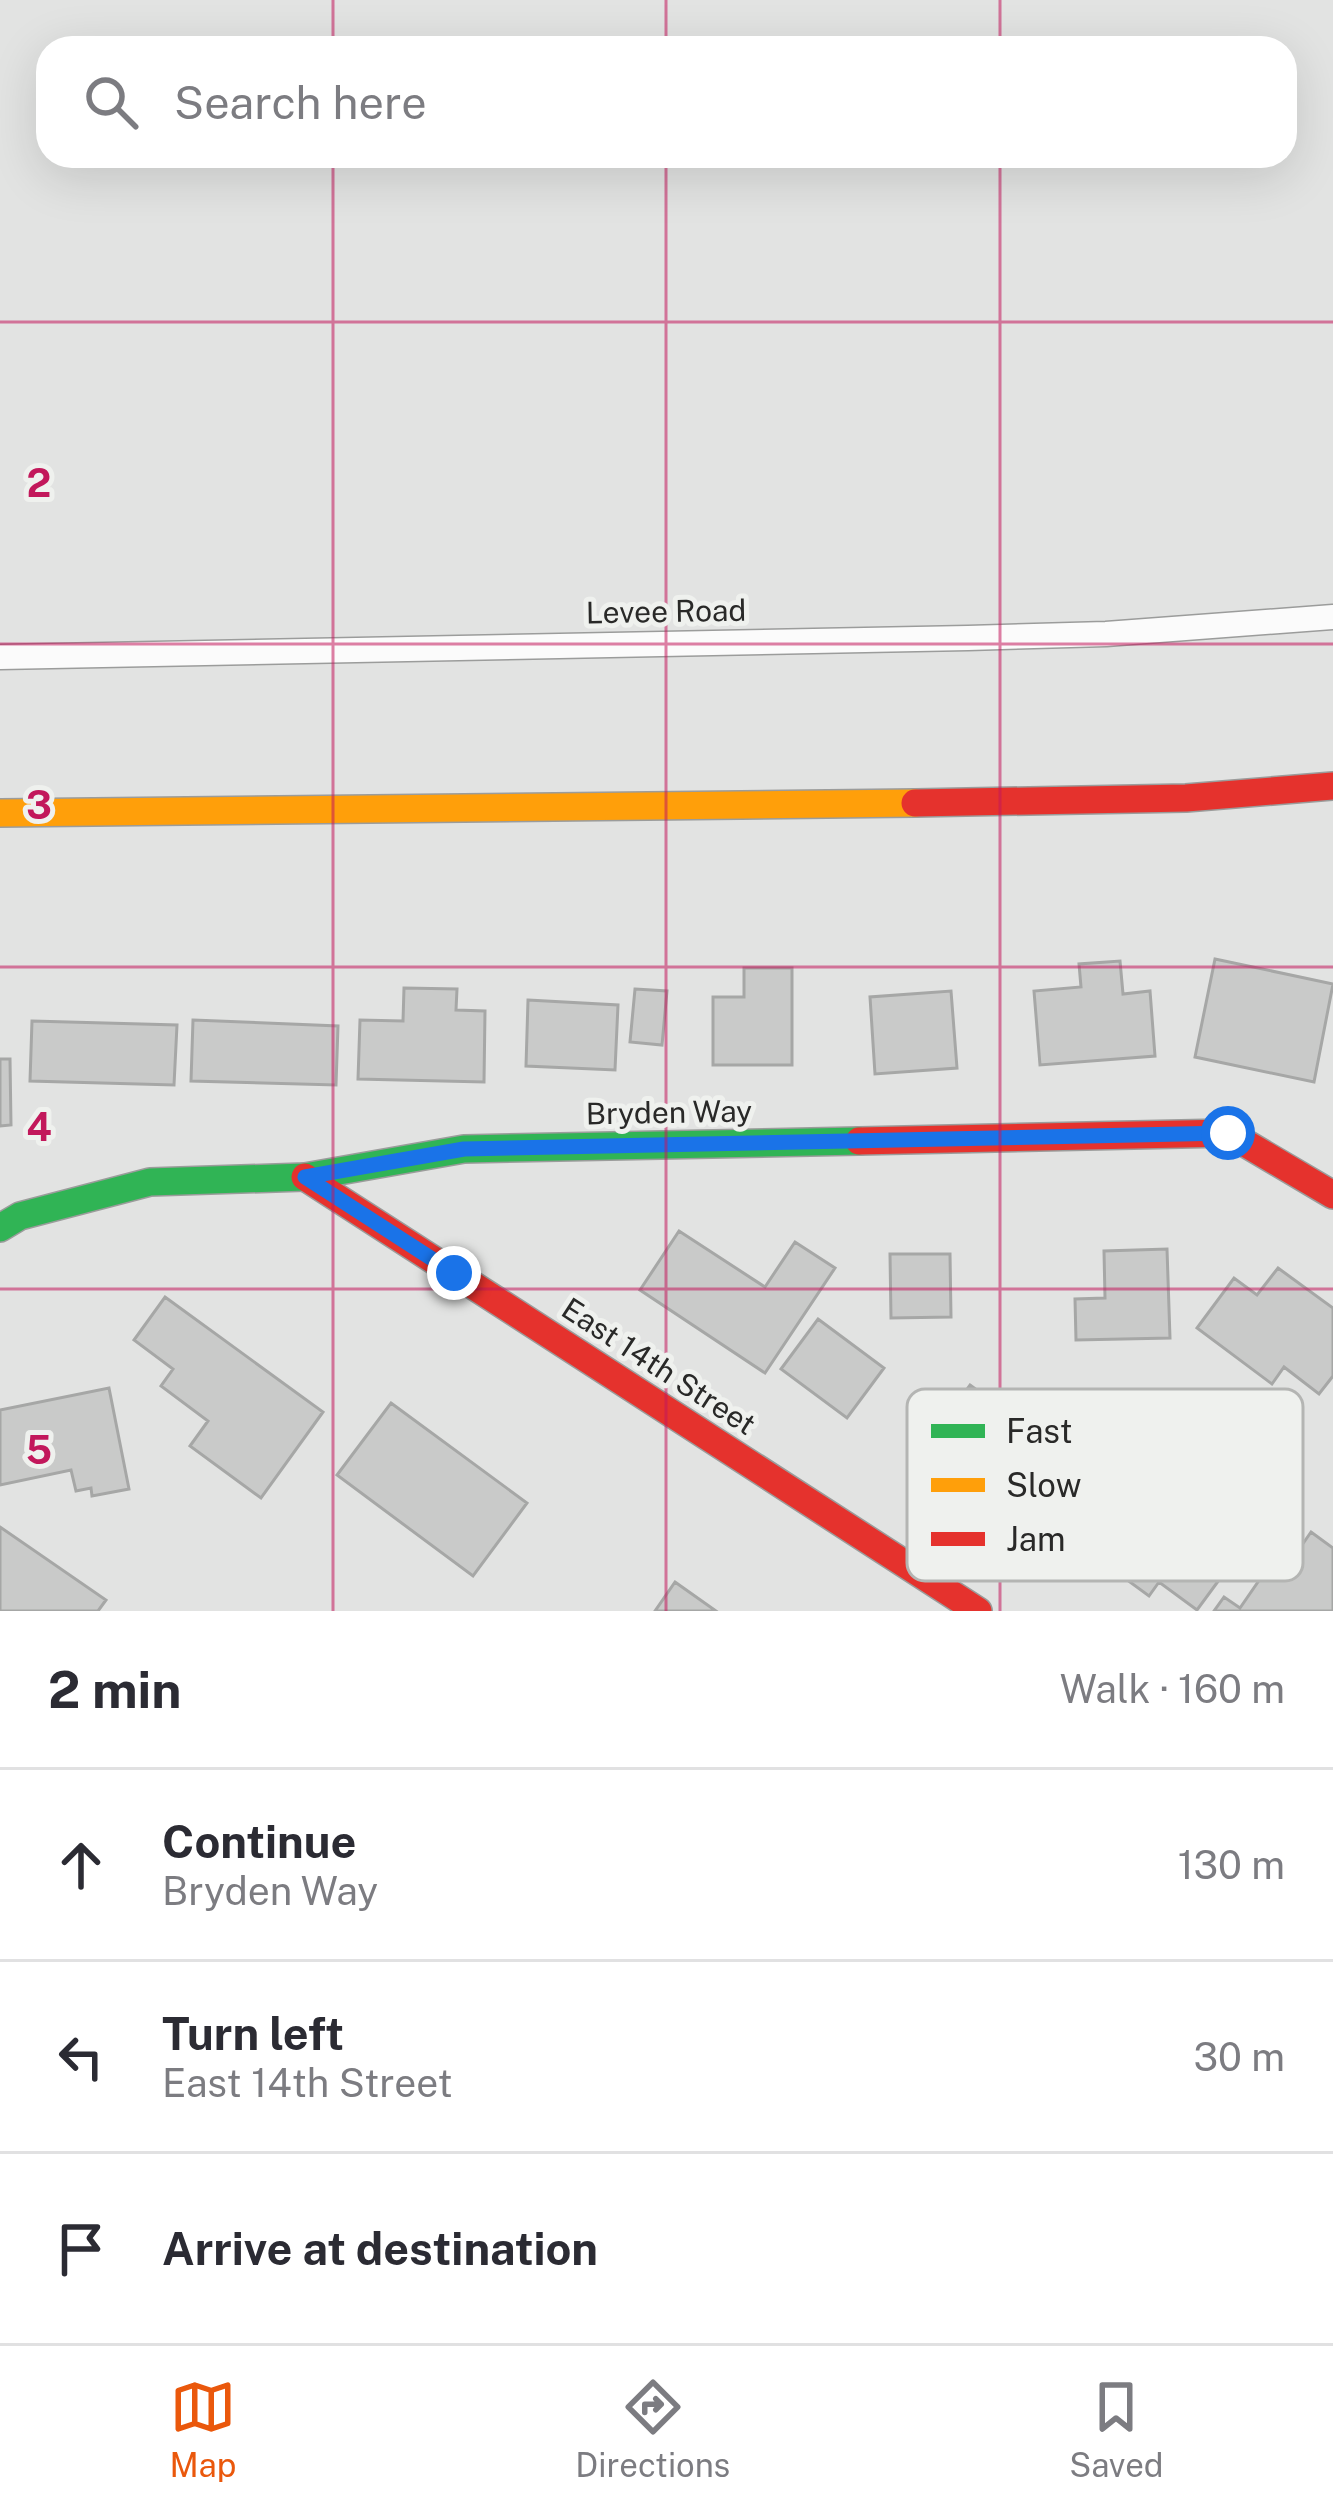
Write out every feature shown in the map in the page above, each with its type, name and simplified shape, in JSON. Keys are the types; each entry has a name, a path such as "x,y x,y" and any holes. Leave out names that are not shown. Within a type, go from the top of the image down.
{"main road":[{"path":"0,813 954,803 1186,798 1333,786"},
{"name":"Bryden Way","path":"0,1228 20,1216 150,1182 305,1177 464,1149 1228,1133 1333,1195"},
{"name":"East 14th Street","path":"305,1177 907,1565"},
{"name":"East 14th Street","path":"931,1581 978,1611"}],"lane":[{"name":"Levee Road","path":"0,657 991,638 1333,617"}],"building":[{"path":"1215,959 1333,984 1314,1082 1195,1057"},
{"path":"1120,961 1123,994 1150,991 1155,1056 1040,1065 1034,991 1081,987 1079,964"},
{"path":"744,968 792,968 792,1065 713,1065 713,997 744,997"},
{"path":"404,988 457,989 456,1010 485,1011 484,1082 358,1079 360,1020 403,1021"},
{"path":"635,989 667,991 662,1045 630,1042"},
{"path":"951,991 957,1068 875,1074 870,997"},
{"path":"528,1000 618,1005 615,1070 526,1066"},
{"path":"193,1020 338,1026 336,1085 191,1081"},
{"path":"32,1021 177,1025 174,1085 30,1081"},
{"path":"0,1059 10,1059 11,1125 0,1126"},
{"path":"679,1231 765,1287 795,1242 835,1268 765,1373 640,1290"},
{"path":"1167,1249 1170,1338 1076,1340 1075,1299 1105,1298 1104,1251"},
{"path":"890,1254 950,1254 951,1317 891,1318"},
{"path":"1278,1268 1333,1308 1333,1376 1319,1394 1284,1367 1272,1384 1197,1328 1234,1278 1257,1295"},
{"path":"165,1297 323,1412 261,1498 190,1446 208,1421 161,1386 173,1369 134,1340"},
{"path":"818,1319 884,1368 847,1418 781,1369"},
{"path":"109,1388 129,1489 92,1496 91,1488 76,1491 71,1470 0,1485 0,1410"},
{"path":"391,1403 527,1503 473,1576 337,1475"},
{"path":"0,1527 106,1600 98,1611 0,1611"},
{"path":"1311,1532 1333,1548 1333,1611 1214,1611 1224,1597 1240,1608 1259,1581 1303,1581 1303,1544"},
{"path":"1128,1581 1218,1581 1197,1610 1159,1582 1149,1596"},
{"path":"675,1582 716,1611 655,1611"}],"traffic: fast":[{"path":"0,1228 20,1216 150,1182 305,1177 464,1149 859,1141"}],"traffic: slow":[{"path":"0,813 915,803"}],"traffic: jam":[{"path":"915,803 1186,798 1333,786"},
{"path":"859,1141 1228,1133 1333,1195"},
{"path":"305,1177 907,1565"},
{"path":"931,1581 978,1611"}],"route":[{"path":"454,1273 305,1177 464,1149 1228,1133"}]}
